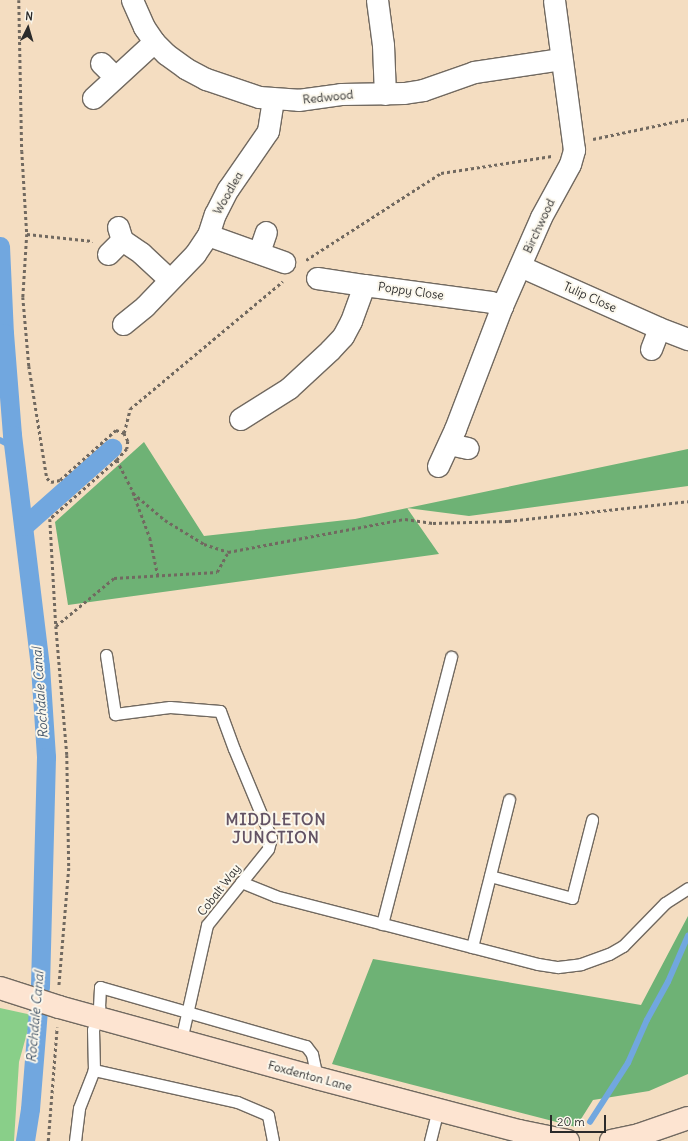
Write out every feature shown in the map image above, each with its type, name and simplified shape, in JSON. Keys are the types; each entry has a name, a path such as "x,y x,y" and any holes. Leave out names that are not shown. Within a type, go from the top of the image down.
{"main road":[{"name":"Foxdenton Lane","path":"0,988 27,997 56,1012 96,1018 438,1110 568,1141"},
{"path":"611,1141 639,1135 688,1118"}],"street":[{"name":"Redwood","path":"132,0 144,27 154,42 185,68 206,79 259,98 298,100 341,94 404,93 423,90 474,72 561,59"},
{"path":"377,0 383,45 385,94"},
{"name":"Birchwood","path":"438,466 459,446 502,306 541,217 570,164 574,150 574,139 561,59 554,0"},
{"path":"93,98 108,70 154,42"},
{"name":"Woodlea","path":"123,324 145,306 169,279 195,254 208,235 215,214 228,189 268,131 273,98"},
{"path":"259,252 266,232"},
{"path":"208,235 259,252 292,267"},
{"path":"116,240 141,253 169,279"},
{"name":"Tulip Close","path":"520,266 659,328 688,339"},
{"path":"317,278 364,285"},
{"name":"Poppy Close","path":"240,419 289,388 330,350 346,331 364,285 491,302 502,306"},
{"path":"650,349 659,328"}],"lane":[{"name":"Cobalt Way","path":"106,654 114,714 170,707 220,711 270,838 268,849 207,925 182,1040"},
{"path":"382,924 451,657"},
{"path":"472,947 509,800"},
{"path":"490,876 572,898 592,820"},
{"path":"241,882 275,896 472,947 558,967 581,964 609,954 622,946 665,903 688,888"},
{"path":"74,1141 79,1108 94,1070 93,1042 100,987 306,1046 312,1054 317,1078"},
{"path":"94,1070 237,1102 268,1115 274,1141"},
{"path":"430,1141 438,1110"}],"path":[{"path":"19,0 22,151 28,234 23,297 29,366 47,478 51,482 60,480 116,430 124,432"},
{"path":"58,981 69,868 67,755 56,626 50,519 117,460 127,449 128,441 124,432 130,409 292,267 441,173 562,154 574,150 585,142 688,118"},
{"path":"28,234 100,242 116,240"},
{"path":"117,460 133,492 150,538 158,575"},
{"path":"133,492 166,520 204,544 228,552 405,519 433,523 508,521 688,501"},
{"path":"56,626 114,578 217,572 228,552"},
{"path":"48,1141 56,1012"}],"green space":[{"path":"144,442 204,536 355,519 407,508 439,554 68,605 55,522"},
{"path":"688,449 688,486 469,516 407,508"},
{"path":"688,916 688,1074 649,1091 593,1100 576,1127 332,1064 373,959 641,1005"},
{"path":"0,1008 32,1015 19,1062 14,1141 0,1141"}],"waterway":[{"name":"Rochdale Canal","path":"0,246 4,333 12,435 40,666 46,757 40,985 30,1109 25,1141"},
{"path":"0,440 14,447"},
{"path":"24,526 112,448"},
{"path":"590,1122 628,1063 647,1020 668,982 688,936"}],"district":[{"name":"MIDDLETON JUNCTION","path":"276,828"}]}
